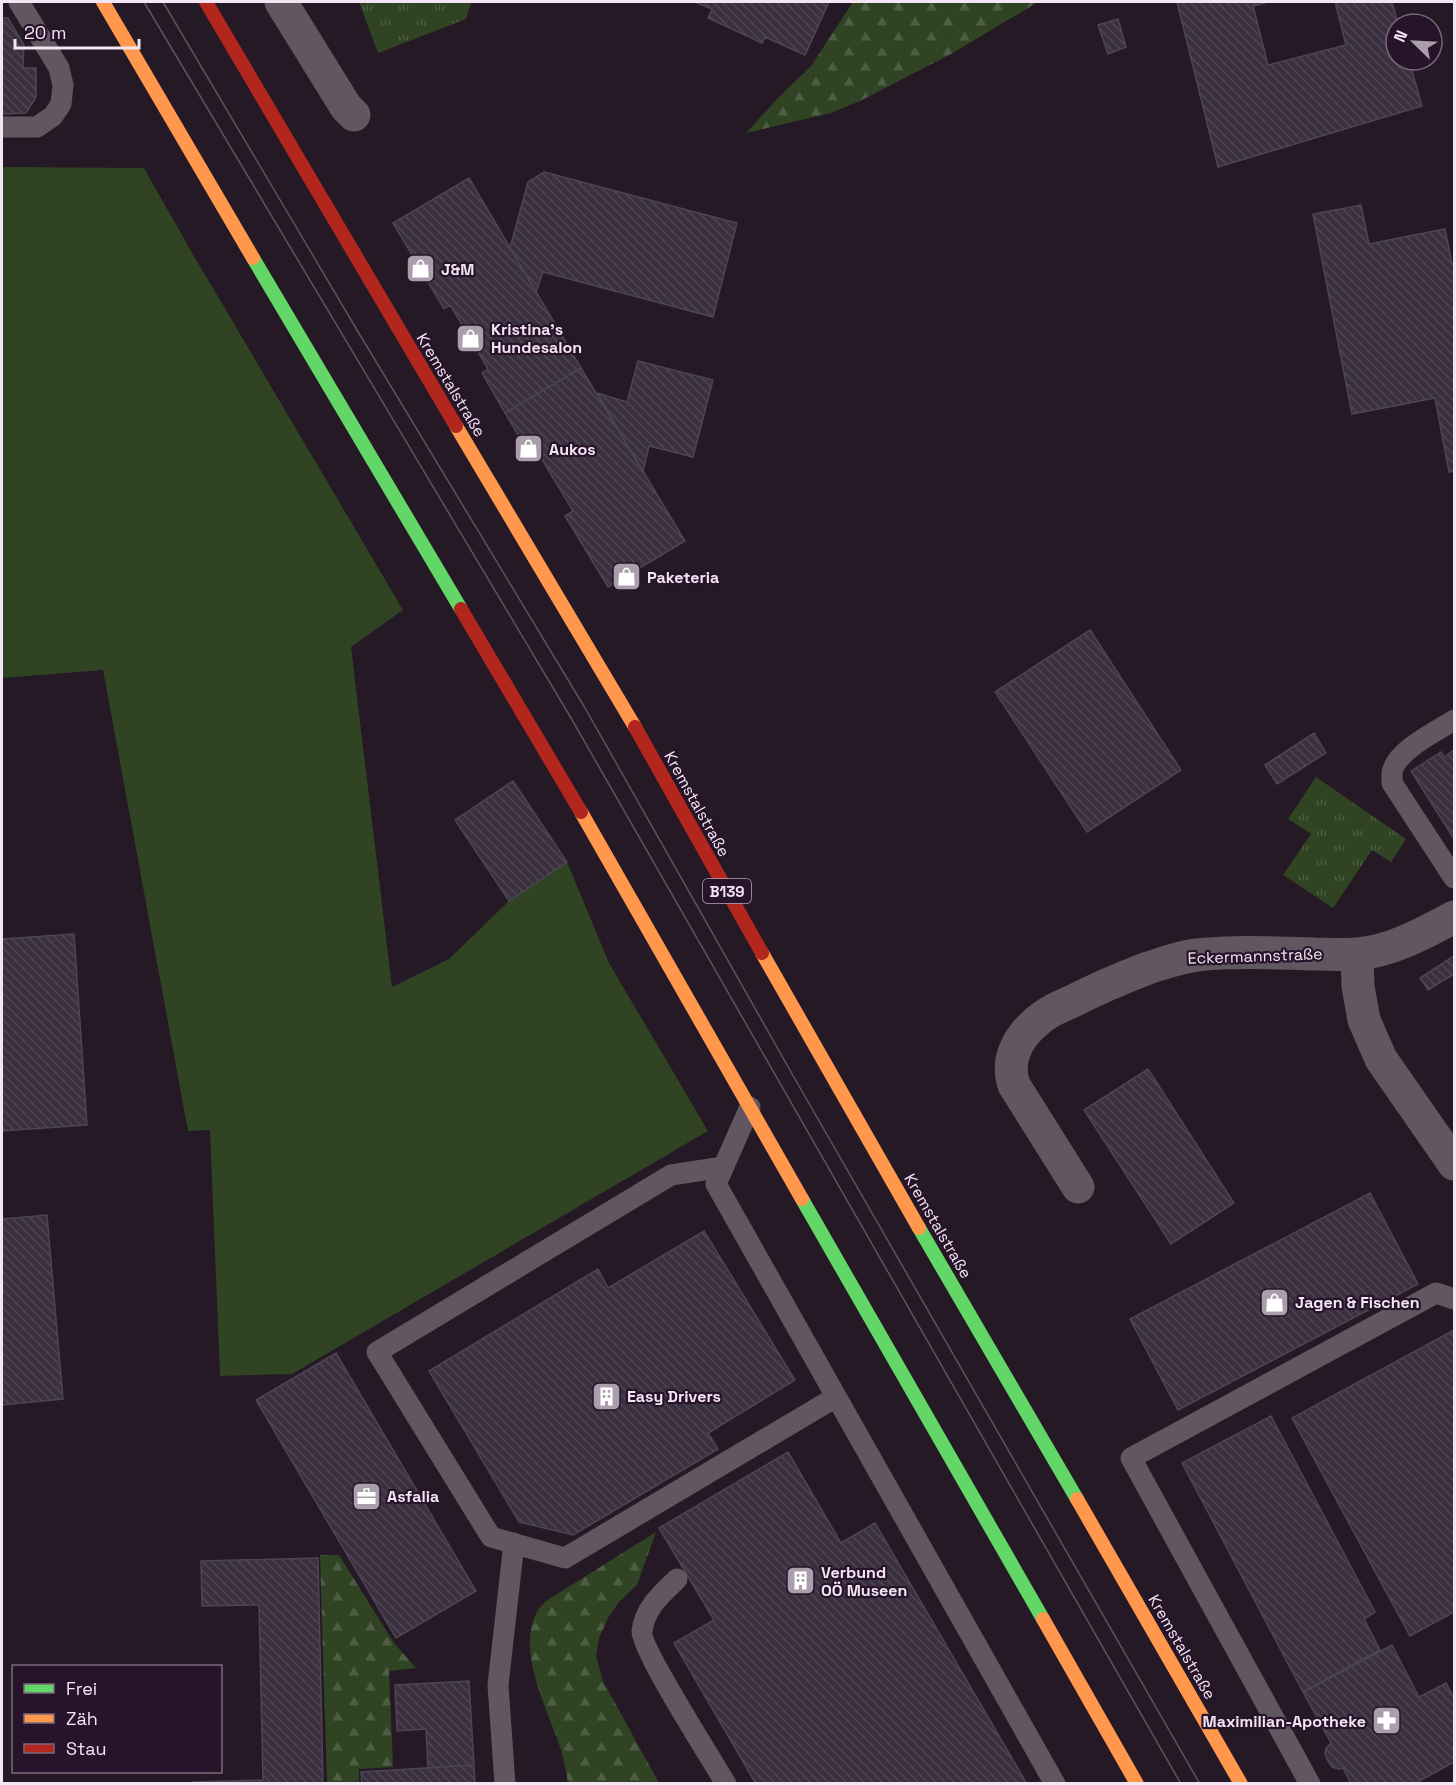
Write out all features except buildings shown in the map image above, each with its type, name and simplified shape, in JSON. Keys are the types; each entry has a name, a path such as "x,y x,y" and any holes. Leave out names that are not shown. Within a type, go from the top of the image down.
{"main road":[{"path":"103,2 305,348 540,740 1137,1784"},
{"name":"Kremstalstraße","path":"207,2 387,311 613,688 824,1062 1241,1784"}],"street":[{"path":"281,2 346,107 354,115"},
{"name":"Eckermannstraße","path":"1078,1187 1011,1078 1013,1053 1022,1037 1033,1024 1048,1013 1108,983 1170,960 1230,953 1357,954 1388,947 1420,935 1455,917"},
{"path":"1357,954 1358,986 1364,1020 1381,1059 1455,1164"}],"lane":[{"path":"2,127 37,127 53,116 61,104 63,85 59,68 19,2"},
{"path":"1455,720 1411,748 1398,760 1392,772 1392,783 1455,878"},
{"path":"750,1107 716,1184 1055,1784"},
{"path":"723,1167 671,1175 377,1352 491,1537 565,1558 836,1397"},
{"path":"1310,1784 1131,1458 1436,1293 1455,1299"},
{"path":"505,1784 498,1685 514,1543"},
{"path":"678,1579 650,1606 641,1633 651,1658 726,1784"}],"green space":[{"path":"359,2 471,2 466,19 378,53"},
{"path":"853,2 1038,2 951,54 860,101 831,113 746,133 811,66"},
{"path":"2,167 144,168 403,610 351,647 392,987 449,959 509,901 567,862 609,963 708,1131 292,1374 220,1376 210,1130 188,1131 103,670 2,678"},
{"path":"1316,777 1406,839 1391,862 1372,850 1333,908 1283,875 1311,834 1288,819"},
{"path":"656,1532 637,1585 619,1602 608,1618 599,1638 596,1656 603,1681 659,1783 568,1783 561,1749 540,1692 531,1658 532,1626 538,1611 546,1601"},
{"path":"320,1555 339,1555 394,1643 416,1668 389,1671 393,1767 359,1769 359,1783 327,1783"}],"tram line":[{"path":"144,2 571,718 1181,1784"},
{"path":"163,2 585,708 1200,1784"}],"traffic: fast":[{"path":"253,258 461,609"},
{"path":"802,1199 1043,1619"},
{"path":"919,1228 1077,1499"}],"traffic: slow":[{"path":"103,2 253,258"},
{"path":"456,426 635,727"},
{"path":"581,812 802,1199"},
{"path":"762,953 919,1228"},
{"path":"1077,1499 1241,1784"},
{"path":"1043,1619 1137,1784"}],"traffic: jam":[{"path":"206,2 456,426"},
{"path":"461,609 581,812"},
{"path":"635,727 762,953"}],"place":[{"name":"J&M","path":"420,269"},
{"name":"Kristina's Hundesalon","path":"470,338"},
{"name":"Aukos","path":"528,449"},
{"name":"Paketeria","path":"626,577"},
{"name":"Jagen & Fischen","path":"1274,1302"},
{"name":"Easy Drivers","path":"606,1396"},
{"name":"Asfalia","path":"366,1496"},
{"name":"Verbund OÖ Museen","path":"800,1581"},
{"name":"Maximilian-Apotheke","path":"1387,1721"}]}
